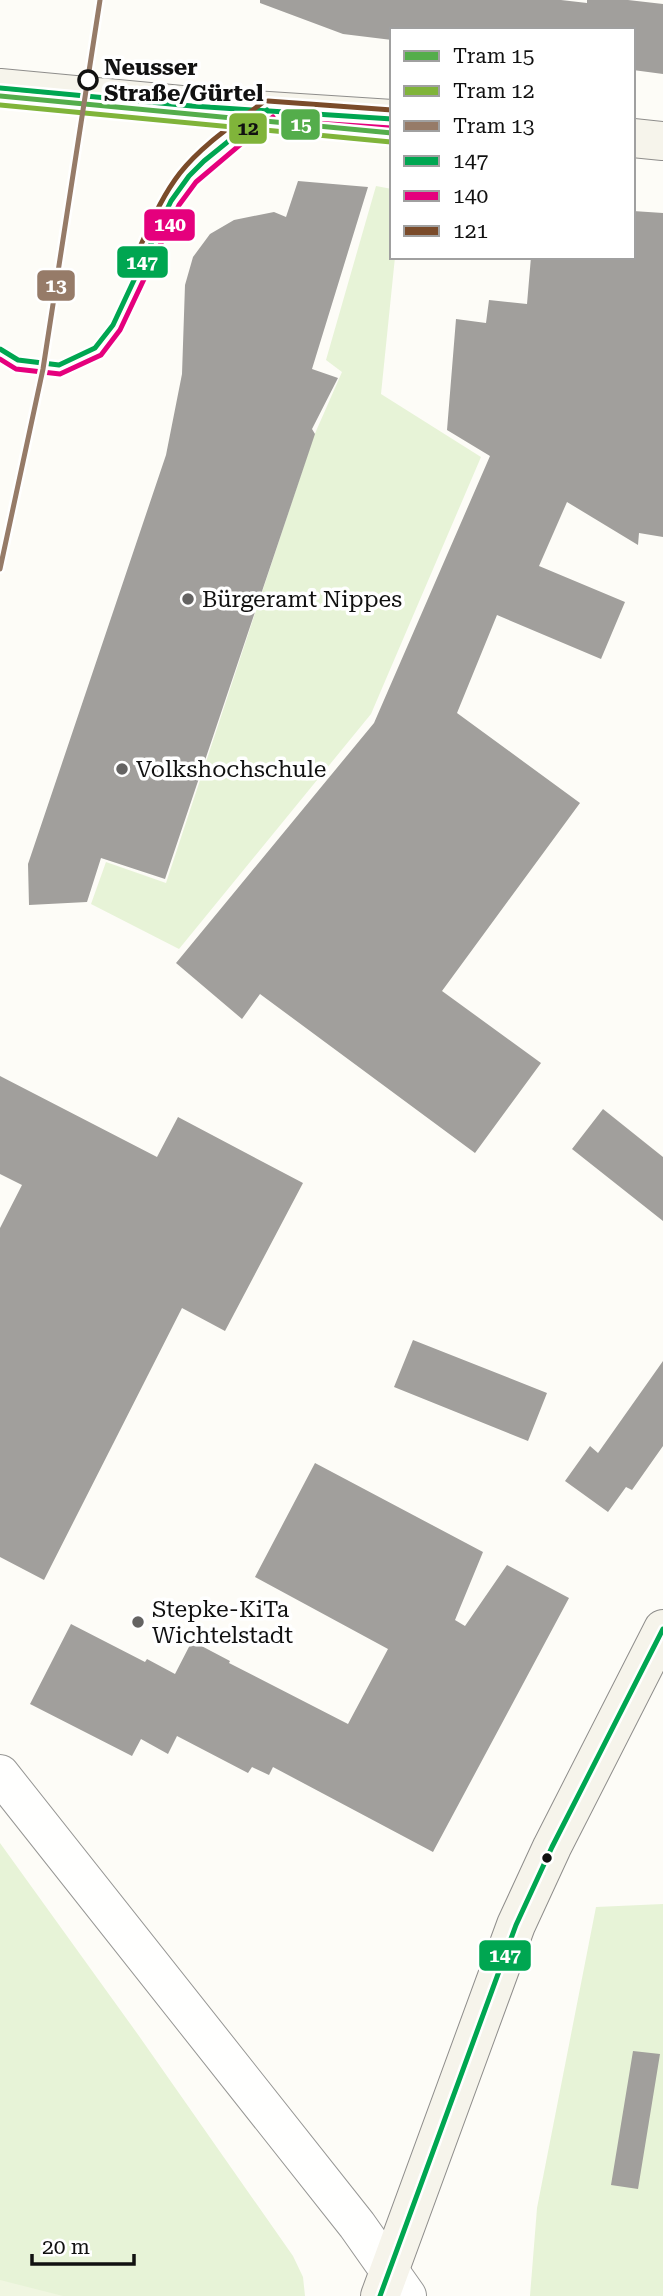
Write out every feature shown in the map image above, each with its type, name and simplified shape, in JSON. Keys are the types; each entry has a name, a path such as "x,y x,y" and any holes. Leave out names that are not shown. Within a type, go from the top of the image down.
{"main road":[{"path":"0,88 192,106 390,119"},
{"path":"635,138 663,141"},
{"path":"392,2287 516,1925 552,1847 663,1629"}],"street":[{"path":"0,1774 357,2225 392,2287"}],"green space":[{"path":"376,186 390,189 390,259 395,259 381,394 481,457 371,714 179,949 91,904 106,862 166,883 313,438 342,372 326,360"},
{"path":"0,1843 293,2256 303,2277 305,2296 0,2296"},
{"path":"663,1904 663,2296 530,2296 537,2208 596,1907"},
{"path":"0,2280 63,2296 0,2296"}],"building":[{"path":"260,0 561,0 587,3 587,0 628,0 663,4 663,74 635,70 635,28 390,28 390,40 343,34 260,3"},
{"name":"Bürgeramt Nippes","path":"298,181 368,187 312,369 338,378 312,429 315,434 165,879 101,858 87,902 29,905 28,864 166,455 182,374 185,285 193,257 210,234 234,220 274,212 286,217"},
{"path":"635,211 663,213 663,537 639,533 638,545 567,502 539,566 625,602 601,659 497,615 457,713 580,803 442,991 541,1063 475,1153 260,994 242,1019 176,963 374,723 490,456 447,430 456,319 486,323 489,300 527,304 531,259 635,259"},
{"path":"0,1076 157,1157 178,1117 303,1183 225,1331 182,1308 44,1580 0,1557 0,1228 22,1185 0,1174"},
{"path":"603,1109 663,1157 663,1221 572,1149"},
{"path":"413,1340 547,1393 528,1441 394,1387"},
{"path":"663,1361 663,1446 632,1490 626,1487 608,1512 565,1481 590,1446 598,1453"},
{"path":"315,1463 483,1552 455,1620 465,1626 507,1565 569,1598 433,1852 273,1767 269,1775 252,1767 248,1773 177,1736 168,1754 141,1739 132,1756 30,1704 71,1624 145,1662 147,1659 175,1674 192,1641 348,1724 388,1649 255,1577"},
{"path":"633,2051 660,2054 638,2189 611,2185"}],"tram line":[{"name":"13","path":"0,569 43,369 100,0"},
{"name":"15","path":"0,96 390,133"},
{"name":"12","path":"0,105 390,142"}],"transit line":[{"name":"147","path":"0,88 192,106 390,119"},
{"name":"140","path":"0,97 191,115 390,128"},
{"name":"121","path":"268,101 390,110"},
{"name":"121","path":"139,249 162,200 180,173 208,144 262,103"},
{"name":"147","path":"0,349 18,360 59,365 95,348 113,325 171,201 189,176 267,110"},
{"name":"140","path":"0,359 16,369 60,374 101,355 120,330 179,205 196,182 273,117"},
{"name":"147","path":"380,2296 516,1925 552,1847 663,1629"}],"place":[{"name":"Neusser Straße/Gürtel","path":"88,80"},
{"name":"Bürgeramt Nippes","path":"188,599"},
{"name":"Volkshochschule","path":"122,769"},
{"name":"Stepke-KiTa Wichtelstadt","path":"138,1622"}]}
